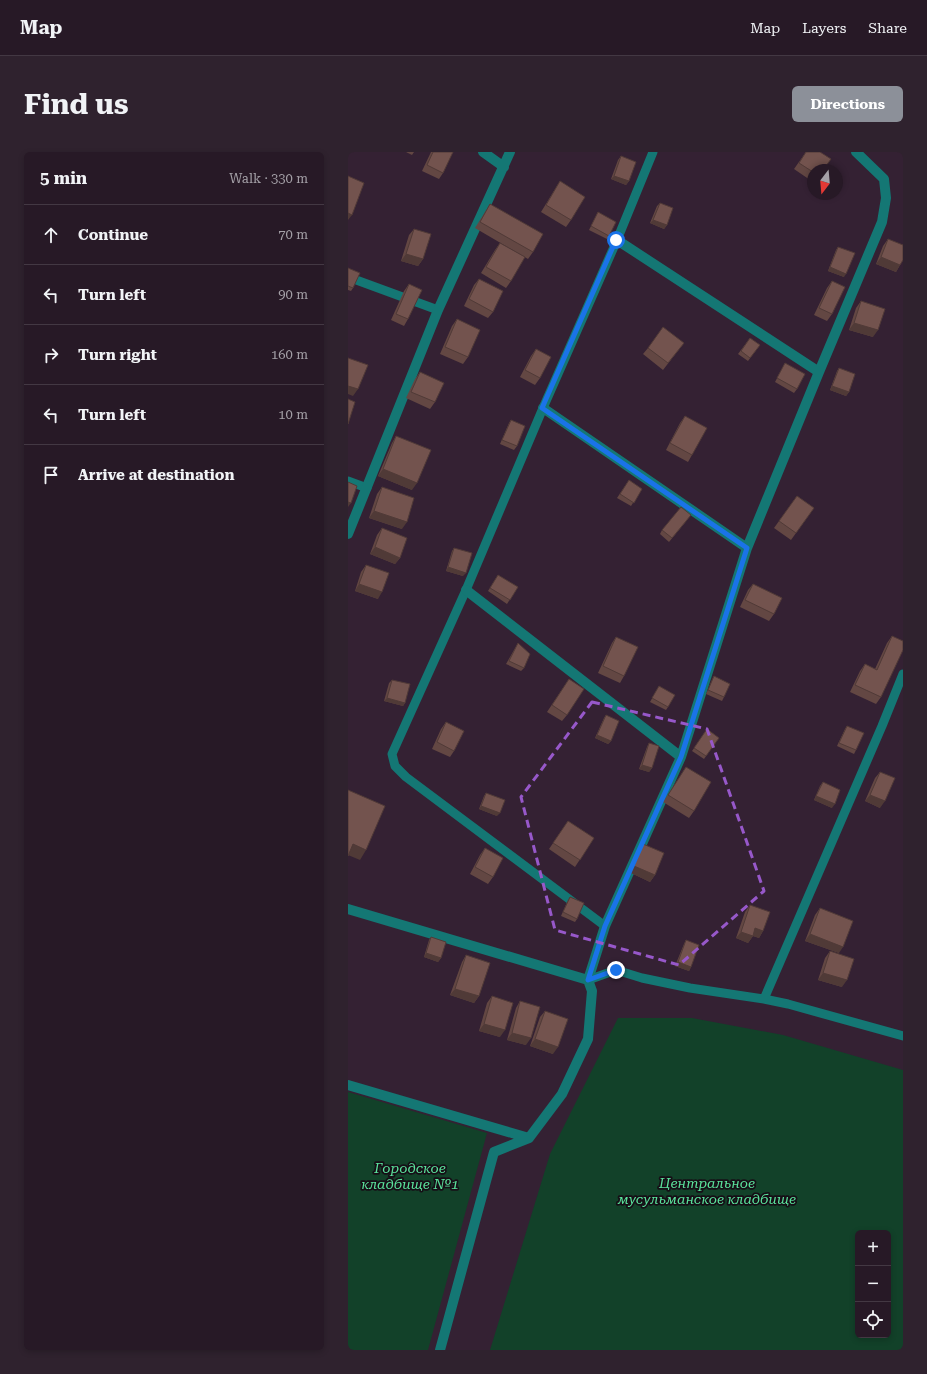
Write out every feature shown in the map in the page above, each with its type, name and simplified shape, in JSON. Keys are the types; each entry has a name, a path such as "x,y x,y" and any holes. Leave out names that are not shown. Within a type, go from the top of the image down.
{"street":[{"path":"483,152 504,167"},
{"path":"348,534 438,310 510,152"},
{"path":"440,1350 494,1152 529,1138 562,1094 588,1039 592,991 588,980 605,926 681,757 747,548 882,222 886,198 884,179 856,152"},
{"path":"616,240 819,372"},
{"path":"542,408 747,548"},
{"path":"466,590 681,757"},
{"path":"348,909 588,980"},
{"path":"348,1085 529,1138"}],"lane":[{"path":"605,926 406,777 395,766 392,754 466,590 542,408 653,152"},
{"path":"348,277 438,310"},
{"path":"348,481 367,488"},
{"path":"764,999 903,674"},
{"path":"588,980 616,970 642,978 690,988 788,1004 903,1036"}],"highlighted area":[{"path":"592,702 707,729 764,891 679,965 555,930 521,797"}],"green space":[{"name":"Центральное мусульманское кладбище","path":"618,1018 692,1018 783,1035 903,1070 903,1350 490,1350 550,1154"},
{"name":"Городское кладбище №1","path":"348,1092 487,1133 428,1350 348,1350"}],"building":[{"path":"433,152 453,152 443,173 427,165"},
{"path":"806,152 820,152 831,159 827,164 807,164 807,168 799,163"},
{"path":"621,156 636,162 629,181 614,176"},
{"path":"348,176 364,183 352,215 348,213"},
{"path":"560,181 585,197 571,220 546,205"},
{"path":"660,203 673,208 667,225 653,220"},
{"path":"490,204 543,234 533,252 480,222"},
{"path":"598,212 616,222 609,236 591,226"},
{"path":"414,229 431,234 423,259 406,254"},
{"path":"888,239 903,245 903,260 900,265 881,257"},
{"path":"500,243 525,257 511,281 486,267"},
{"path":"838,247 855,253 846,274 830,267"},
{"path":"348,268 360,273 353,288 348,286"},
{"path":"479,279 503,291 493,312 469,299"},
{"path":"832,281 845,287 832,314 819,308"},
{"path":"409,284 422,290 408,319 396,314"},
{"path":"861,301 885,309 878,330 854,323"},
{"path":"457,319 480,330 468,357 445,347"},
{"path":"663,327 684,343 668,363 648,348"},
{"path":"750,338 760,345 750,358 741,351"},
{"path":"536,349 551,357 540,378 525,370"},
{"path":"348,358 368,365 358,389 348,386"},
{"path":"785,363 805,374 797,389 777,378"},
{"path":"839,368 855,374 849,392 832,386"},
{"path":"420,372 444,383 435,402 411,392"},
{"path":"348,399 355,402 348,424"},
{"path":"685,416 707,428 692,455 670,443"},
{"path":"511,420 525,426 517,446 502,440"},
{"path":"396,436 431,450 417,483 383,469"},
{"path":"629,480 642,489 634,503 620,494"},
{"path":"348,482 357,486 351,503 348,502"},
{"path":"382,487 414,498 407,522 374,511"},
{"path":"797,496 814,508 796,533 779,521"},
{"path":"681,507 691,515 672,538 662,530"},
{"path":"382,528 407,538 400,558 375,547"},
{"path":"454,548 472,553 466,573 448,567"},
{"path":"366,565 389,573 382,592 359,584"},
{"path":"498,575 518,587 510,600 490,588"},
{"path":"753,584 782,598 774,614 745,600"},
{"path":"892,636 903,641 903,650 881,697 855,685 865,664 877,670"},
{"path":"616,637 638,647 624,676 603,666"},
{"path":"518,643 530,654 524,668 509,661"},
{"path":"714,676 730,684 724,697 708,690"},
{"path":"569,679 584,689 567,715 552,705"},
{"path":"392,680 410,684 405,703 387,698"},
{"path":"659,686 675,695 668,707 652,698"},
{"path":"606,715 619,721 611,741 597,735"},
{"path":"446,722 464,731 454,751 437,742"},
{"path":"847,726 864,733 856,750 839,743"},
{"path":"707,729 719,738 706,756 694,748"},
{"path":"649,743 659,746 652,768 642,765"},
{"path":"686,767 711,782 694,811 668,795"},
{"path":"880,772 895,778 885,801 870,795"},
{"path":"823,782 840,790 835,804 816,796"},
{"path":"348,790 385,806 366,850 353,844 348,856"},
{"path":"486,793 505,800 500,813 481,806"},
{"path":"568,821 594,838 580,860 553,843"},
{"path":"643,844 664,853 655,875 634,866"},
{"path":"485,848 503,858 493,877 475,867"},
{"path":"570,897 584,903 577,919 563,912"},
{"path":"750,905 770,912 763,931 755,928 753,936 741,932"},
{"path":"820,908 853,921 843,947 810,934"},
{"path":"431,937 446,942 441,958 426,953"},
{"path":"686,940 699,945 691,967 678,962"},
{"path":"830,951 854,959 847,980 823,973"},
{"path":"466,955 490,963 479,996 455,989"},
{"path":"492,996 513,1003 505,1030 484,1024"},
{"path":"520,1001 540,1007 531,1038 512,1033"},
{"path":"545,1011 568,1019 558,1047 535,1039"}],"route":[{"path":"616,240 542,408 747,548 681,757 605,926 588,980 616,970"}]}
